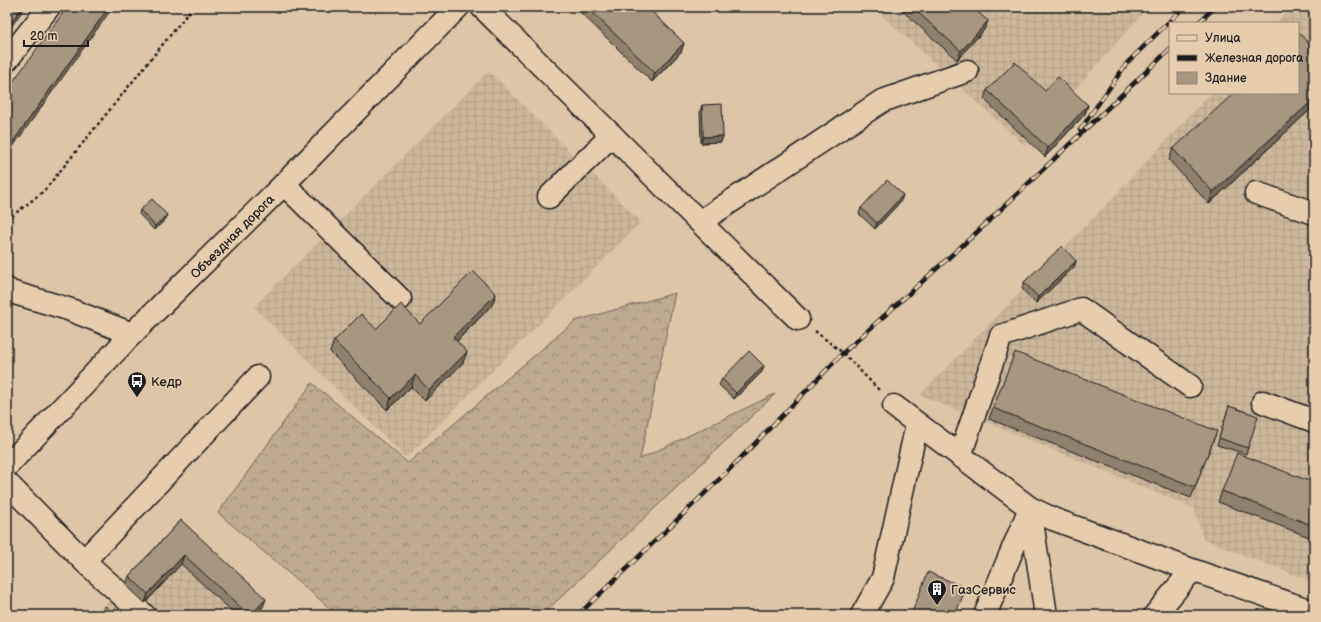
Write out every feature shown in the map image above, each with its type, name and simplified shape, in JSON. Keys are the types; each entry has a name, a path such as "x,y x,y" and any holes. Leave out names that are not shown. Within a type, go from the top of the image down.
{"main road":[{"path":"7,60 49,7"},
{"name":"Объездная дорога","path":"7,466 132,334 284,184 458,7"},
{"path":"482,7 798,319"},
{"path":"700,222 882,100 968,71"},
{"path":"548,197 612,135"},
{"path":"284,184 400,299"},
{"path":"1256,193 1314,213"},
{"path":"7,289 11,292 68,309 132,334"},
{"path":"960,456 1001,336 1081,309 1190,386"},
{"path":"84,561 258,377"},
{"path":"1263,402 1314,421"},
{"path":"894,406 1030,508 1053,519 1192,570 1314,612"},
{"path":"862,615 883,578 917,424"},
{"path":"7,483 84,561 144,615"},
{"path":"985,615 1030,508"},
{"path":"1030,508 1046,615"},
{"path":"1155,615 1192,570"}],"path":[{"path":"7,220 44,191 193,7"},
{"path":"798,319 843,353 894,406"}],"shaded area":[{"path":"873,7 1148,7 1025,146"},
{"path":"1291,7 1314,7 1314,582 1203,539 1194,508 920,395 1100,211 1210,94 1299,94 1299,22 1277,22"},
{"path":"489,71 641,222 406,458 254,307"},
{"path":"178,529 269,615 96,615"}],"green space":[{"path":"675,293 640,459 775,394 542,615 338,615 218,513 312,383 408,463 575,321"}],"building":[{"path":"7,7 22,7 7,29"},
{"path":"67,7 109,7 7,150 7,90"},
{"path":"587,7 647,7 684,43 655,73"},
{"path":"912,7 972,7 988,21 961,51"},
{"path":"1299,33 1314,49 1314,99 1213,192 1173,149 1233,94 1299,94"},
{"path":"1015,62 1045,91 1058,77 1088,105 1048,148 987,90"},
{"path":"722,104 723,136 703,137 702,105"},
{"path":"887,180 903,195 877,223 861,208"},
{"path":"152,199 167,215 155,226 140,210"},
{"path":"1062,246 1076,261 1038,297 1024,282"},
{"path":"473,271 496,294 453,337 467,352 429,390 415,375 391,398 334,341 361,314 376,329 401,304 420,324"},
{"path":"749,351 764,366 736,393 722,379"},
{"path":"1015,352 1217,431 1195,487 993,408"},
{"path":"1229,406 1258,416 1248,448 1219,438"},
{"path":"1237,453 1314,483 1314,526 1222,491"},
{"path":"181,520 266,599 251,615 249,615 184,555 148,594 129,576"},
{"name":"ГазСервис","path":"928,572 966,588 955,615 911,615"},
{"path":"105,606 115,615 97,615"}],"railway":[{"path":"1080,130 1127,63 1184,7"},
{"path":"1199,22 1215,7"},
{"path":"578,615 729,470 843,353 975,234 1169,50"}],"place":[{"name":"Кедр","path":"137,398"},
{"name":"ГазСервис","path":"937,606"}]}
